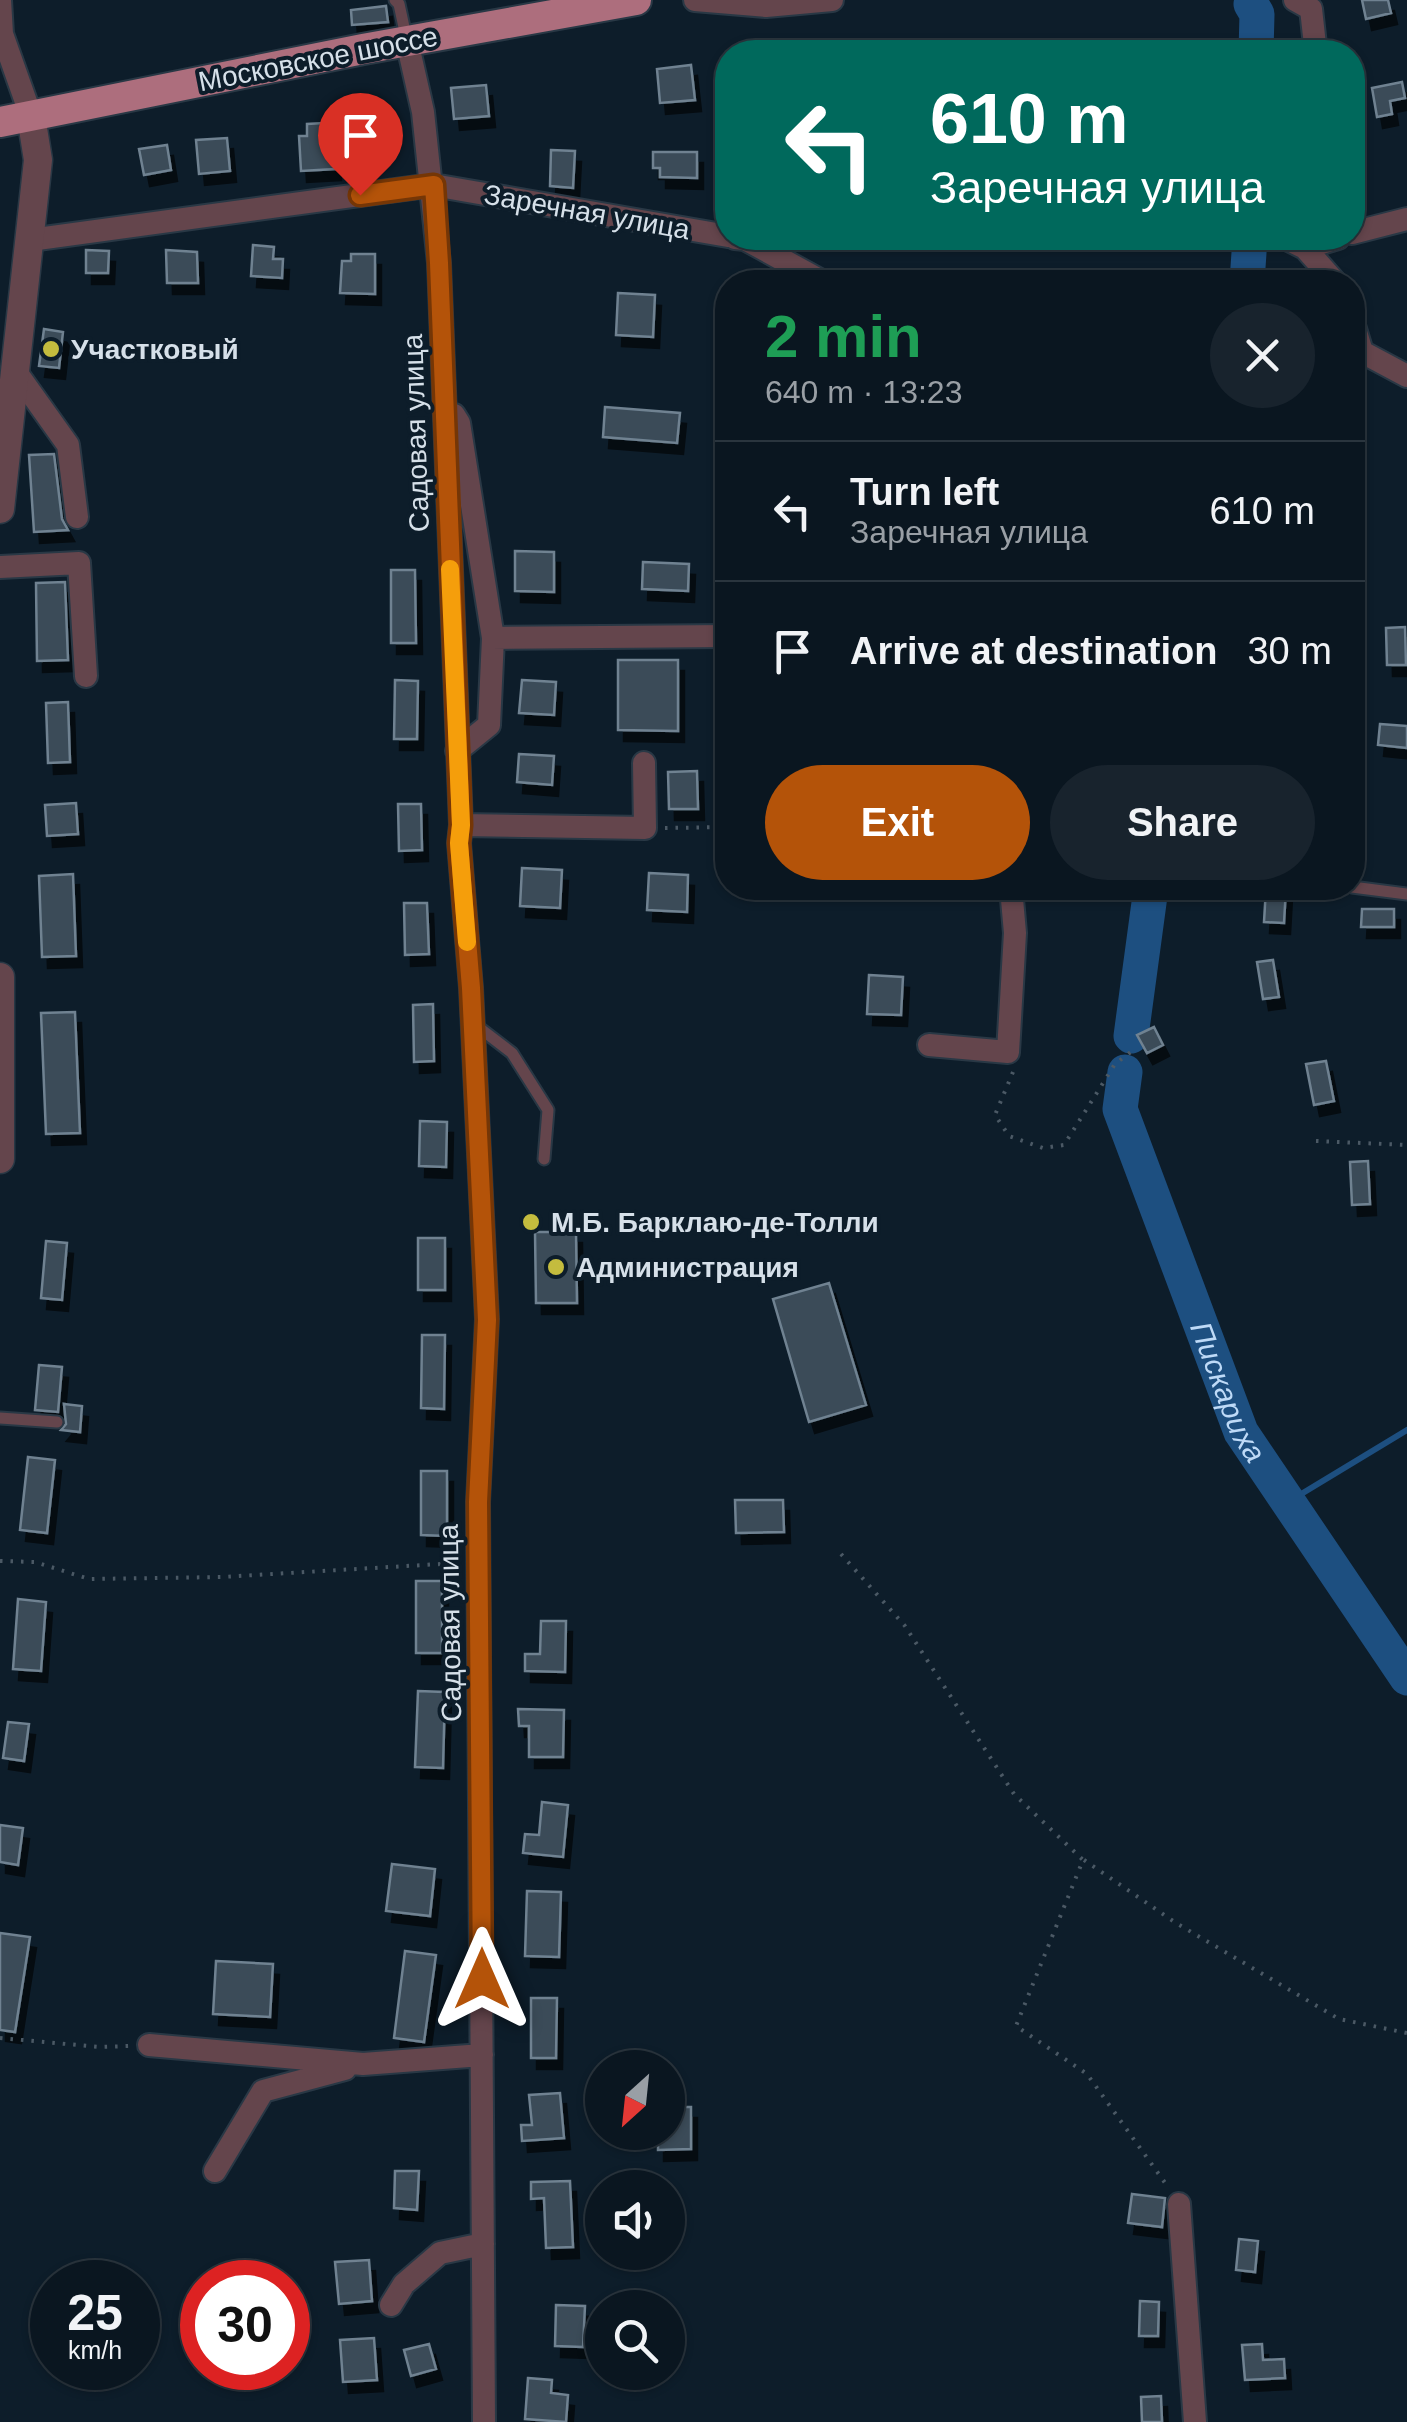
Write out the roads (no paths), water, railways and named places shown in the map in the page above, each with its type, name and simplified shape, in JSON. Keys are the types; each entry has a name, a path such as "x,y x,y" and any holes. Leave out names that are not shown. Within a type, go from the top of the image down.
{"main road":[{"name":"Московское шоссе","path":"0,122 636,0"}],"street":[{"path":"0,0 2,34 30,116 38,160 0,509"},
{"path":"695,0 766,6 832,0"},
{"path":"1295,0 1311,9 1314,40"},
{"name":"Садовая улица","path":"407,41 434,185 459,843 473,1023 487,1320 478,1502 484,2422"},
{"name":"Заречная улица","path":"30,240 434,185 715,234"},
{"path":"1365,230 1407,219"},
{"path":"765,250 801,270"},
{"path":"1302,250 1323,270"},
{"path":"1365,354 1407,376"},
{"path":"16,372 68,445 77,517"},
{"path":"445,399 459,423 493,638 488,725 457,751"},
{"path":"0,567 79,562 86,676"},
{"path":"493,638 715,636"},
{"path":"461,825 645,828 644,763"},
{"path":"929,1045 1008,1052 1015,933 1012,900"},
{"path":"0,976 0,1159"},
{"path":"149,2045 363,2064 482,2055"},
{"path":"214,2171 262,2090 363,2064"},
{"path":"1179,2204 1195,2422"},
{"path":"391,2305 404,2284 440,2253 483,2244"}],"lane":[{"path":"395,0 407,41"},
{"path":"1365,889 1407,894"},
{"path":"473,1023 512,1053 548,1110 544,1159"},
{"path":"483,1241 499,1219"},
{"path":"0,1418 57,1422"}],"waterway":[{"name":"Пискариха","path":"1251,4 1257,14 1256,40"},
{"name":"Пискариха","path":"1248,270 1249,250"},
{"name":"Пискариха","path":"1131,1036 1149,900"},
{"name":"Пискариха","path":"1125,1072 1120,1109 1241,1432 1407,1678"},
{"path":"1288,1502 1407,1430"}],"place":[{"name":"Участковый","path":"51,349"},
{"name":"М.Б. Барклаю-де-Толли","path":"531,1222"},
{"name":"Администрация","path":"556,1267"}]}
